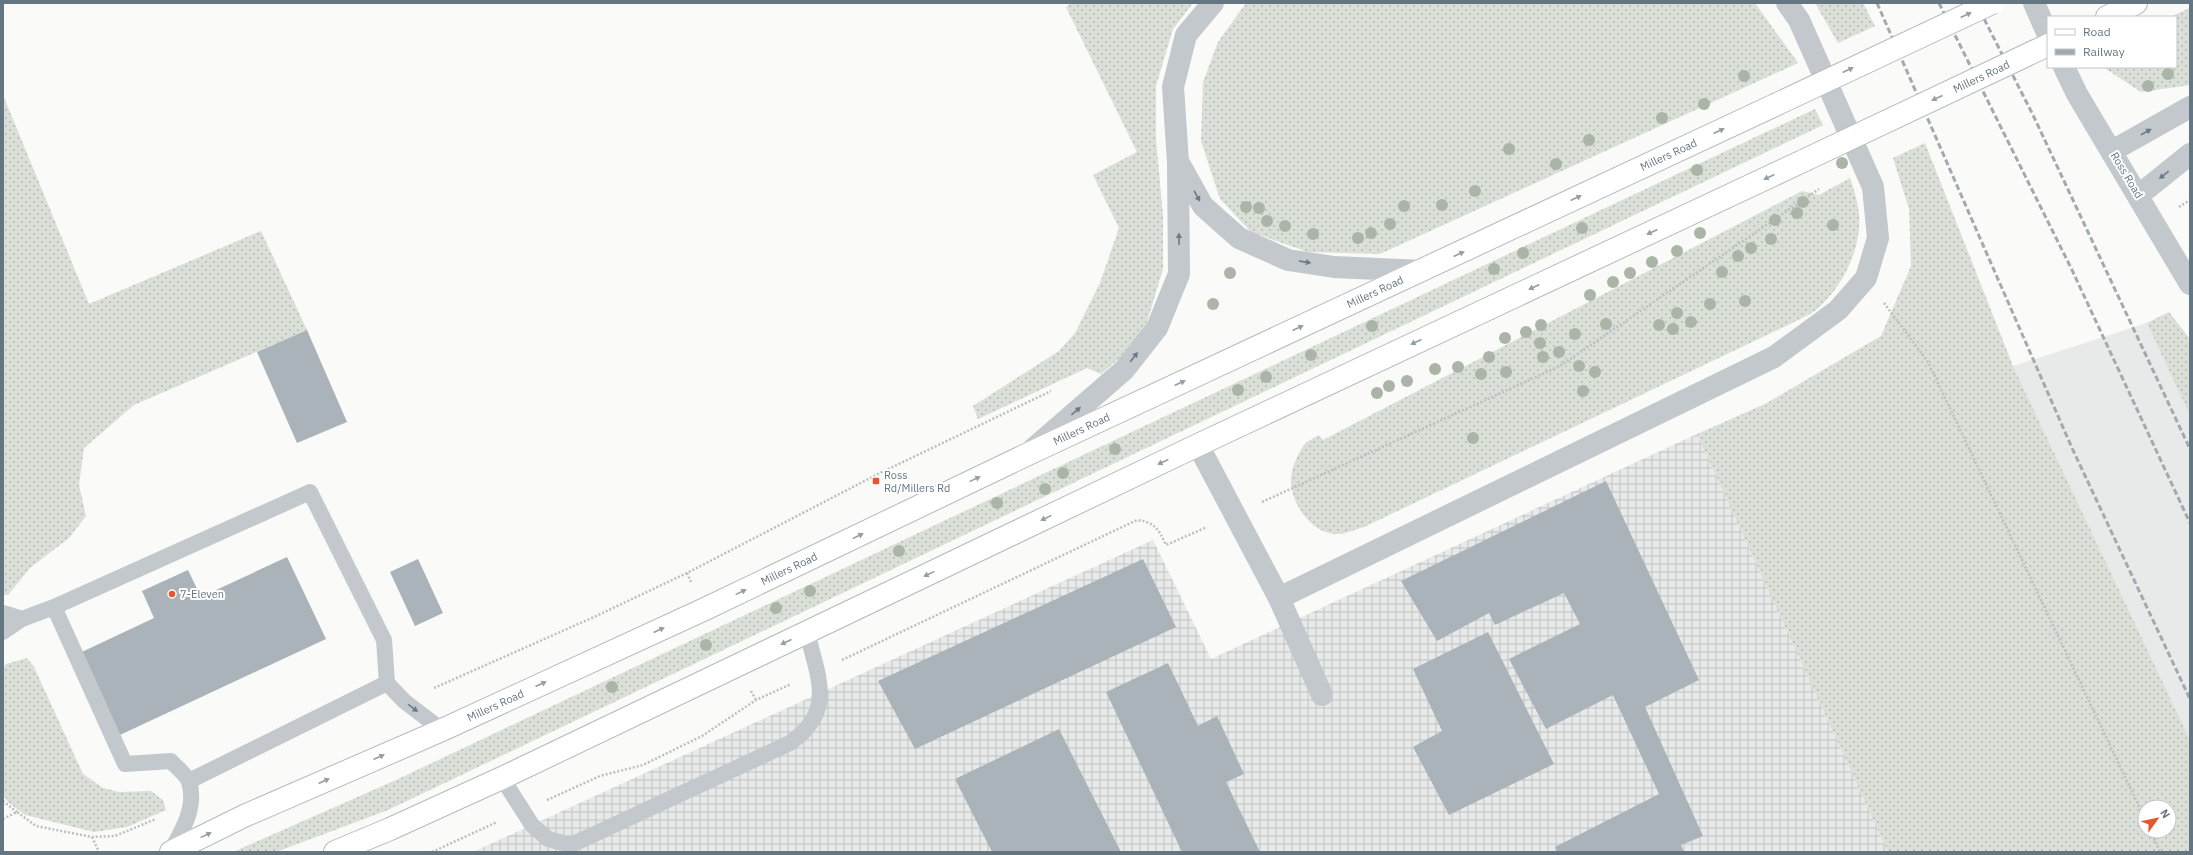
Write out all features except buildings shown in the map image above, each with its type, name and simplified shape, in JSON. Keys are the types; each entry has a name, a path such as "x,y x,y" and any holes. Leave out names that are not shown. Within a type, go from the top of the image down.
{"main road":[{"name":"Millers Road","path":"170,852 244,816 442,730 706,609 1026,455 1992,3"},
{"path":"2109,16 2136,3"},
{"name":"Millers Road","path":"335,852 390,829 502,778 1198,445 2047,45"}],"street":[{"path":"1026,455 1124,370 1157,328 1179,274 1178,162 1172,88 1186,35 1213,3"},
{"path":"1279,598 1774,357 1838,310 1866,278 1878,238 1873,187 1799,20 1787,3"},
{"name":"Ross Road","path":"2064,68 2077,94 2139,195 2190,284"},
{"path":"2112,151 2190,107"},
{"path":"2139,195 2190,154"},
{"path":"1178,162 1203,206 1238,238 1288,260 1334,267 1423,270"},
{"path":"1198,445 1279,598 1322,695"}],"lane":[{"path":"3,632 22,619 54,607 310,492 384,640 387,683 404,701 442,730"},
{"path":"54,607 125,764 171,761 189,781 192,803 180,836 170,852"},
{"path":"3,613 22,619"},
{"path":"502,778 532,825 548,839 570,845 790,743 805,732 818,713 821,690 807,632"},
{"path":"189,781 387,683"}],"path":[{"path":"1234,515 1560,366 1821,188"},
{"path":"1866,278 1928,362 2137,802"},
{"path":"458,677 594,617 687,573 878,474 1056,388"},
{"path":"3,801 36,826 92,837 114,836 192,803"},
{"path":"3,819 17,812"},
{"path":"92,837 99,852"},
{"path":"2154,839 2160,852"}],"shaded area":[{"path":"1071,3 1193,3 1173,29 1156,86 1156,139 1163,215 1163,269 1147,322 1129,350 1101,374 1087,368 978,419 973,406 1059,351 1075,333 1100,283 1119,228 1093,175 1137,152 1066,7"},
{"path":"1246,3 1755,3 1798,63 1380,254 1308,252 1251,232 1220,199 1201,141 1203,82 1218,42"},
{"path":"1815,3 1863,3 1875,26 1838,43"},
{"path":"2190,8 2190,85 2141,92 2105,68 2177,68 2177,16 2172,16"},
{"path":"3,95 89,304 261,231 307,330 134,405 84,448 79,485 86,516 69,538 30,568 8,595 3,595"},
{"path":"1815,109 1823,125 388,810 276,852 233,852 396,780"},
{"path":"1925,143 2013,366 2190,740 2190,852 1888,852 1697,434 1765,404 1881,336 1911,266 1909,209 1893,158"},
{"path":"1850,178 1857,200 1859,214 1859,227 1854,253 1843,278 1827,299 1810,314 1364,527 1340,534 1330,533 1320,529 1312,523 1304,516 1298,507 1291,487 1291,477 1294,465 1305,444 1319,435 1323,440 1802,191 1819,195"},
{"path":"2169,312 2190,339 2190,416 2147,323"},
{"path":"2147,323 2190,416 2190,740 2013,366"},
{"path":"1697,434 1888,852 473,852 1153,540 1211,659"},
{"path":"27,658 34,667 83,774 103,788 119,792 151,791 163,800 166,810 127,827 94,832 25,815 8,802 3,795 3,668 6,664"}],"railway":[{"path":"1877,3 2072,448 2190,699"},
{"path":"1939,3 2072,270 2190,523"},
{"path":"1976,3 2033,115 2190,449"}],"place":[{"name":"Ross Rd/Millers Rd","path":"876,481"},
{"name":"7-Eleven","path":"172,594"}]}
